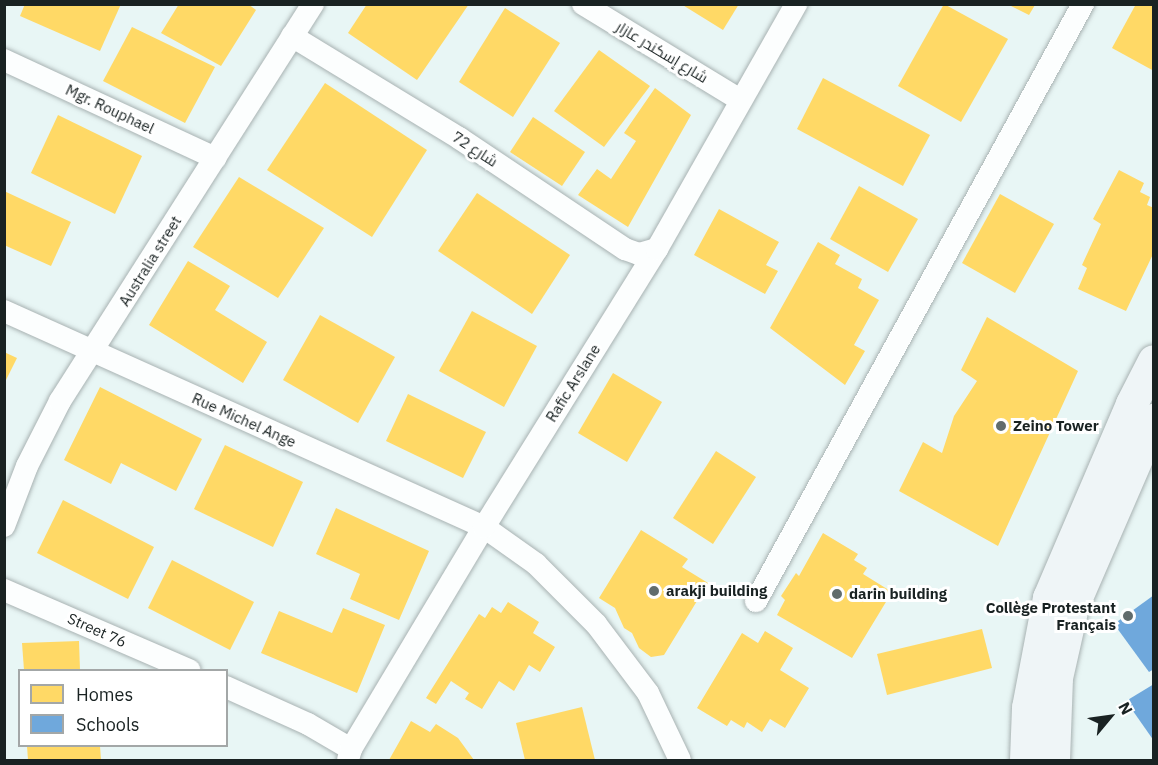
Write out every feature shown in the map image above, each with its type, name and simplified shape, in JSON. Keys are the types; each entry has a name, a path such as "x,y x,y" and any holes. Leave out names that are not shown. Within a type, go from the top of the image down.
{"main road":[{"path":"1026,760 1028,708 1049,598 1091,497 1154,361"},
{"path":"1054,760 1057,678 1073,608 1154,420"}],"street":[{"name":"Australia street","path":"4,526 46,425 313,4"},
{"name":"شارع إسكندر عازار","path":"583,4 740,100"},
{"name":"Rafic Arslane","path":"350,755 484,527 657,249 796,4"},
{"path":"756,601 1083,4"},
{"name":"شارع 72","path":"292,36 459,138 625,249 639,254 657,249"},
{"name":"Mgr. Rouphael","path":"4,60 215,158"},
{"name":"Rue Michel Ange","path":"4,310 93,353 484,527 536,564 596,624 648,693 680,760"},
{"name":"Street 76","path":"4,590 187,669"},
{"path":"228,688 308,724 350,755"}],"building: Homes":[{"path":"25,4 121,4 100,51 20,16"},
{"path":"179,4 248,4 256,10 221,66 161,33"},
{"path":"367,4 469,4 417,80 348,33"},
{"path":"681,4 739,4 723,30"},
{"path":"944,4 1008,39 961,122 898,86"},
{"path":"1136,4 1154,4 1154,71 1112,48"},
{"path":"1009,5 1035,5 1029,15"},
{"path":"505,8 560,43 513,117 459,82"},
{"path":"132,27 215,67 185,123 103,81"},
{"path":"599,50 650,86 604,147 554,111"},
{"path":"823,78 930,135 903,186 797,129"},
{"path":"325,83 427,150 372,237 267,170"},
{"path":"655,88 691,115 628,227 578,195 597,169 611,179 636,141 624,133"},
{"path":"58,115 142,156 115,214 31,173"},
{"path":"533,117 585,152 562,186 510,152"},
{"path":"1119,170 1144,183 1140,192 1150,197 1147,205 1154,208 1154,252 1126,311 1078,289 1087,268 1082,265 1101,224 1093,219"},
{"path":"239,177 324,228 278,298 193,247"},
{"path":"859,186 918,219 888,272 830,239"},
{"path":"4,191 71,222 51,266 4,245"},
{"path":"477,193 570,255 532,314 438,251"},
{"path":"1000,194 1054,224 1015,293 962,263"},
{"path":"719,209 779,242 766,265 778,271 765,294 694,255"},
{"path":"818,242 840,255 835,264 862,279 858,288 879,300 854,345 865,351 845,385 770,328"},
{"path":"188,261 230,286 215,310 267,342 243,383 149,325"},
{"path":"472,311 537,346 504,407 439,371"},
{"path":"320,315 395,357 358,423 283,380"},
{"name":"Zeino Tower","path":"987,317 1078,371 998,546 899,491 923,442 942,453 954,416 977,381 961,370"},
{"path":"4,352 17,358 4,384"},
{"path":"613,373 662,402 627,462 578,433"},
{"path":"100,387 202,439 176,491 121,463 111,484 64,460"},
{"path":"408,394 486,432 463,478 386,441"},
{"path":"225,445 303,482 273,547 194,509"},
{"path":"716,451 756,477 713,544 673,518"},
{"path":"63,500 154,547 128,599 37,553"},
{"path":"336,508 429,551 399,620 350,599 360,574 316,554"},
{"name":"arakji building","path":"641,530 688,559 682,567 708,583 664,655 651,657 639,648 632,633 624,628 615,608 599,598"},
{"name":"darin building","path":"823,533 858,554 854,560 867,568 863,574 892,592 852,658 777,615 785,600 781,596 796,573 799,576"},
{"path":"172,560 254,602 230,650 148,608"},
{"path":"508,602 539,622 533,633 555,647 540,672 529,665 514,691 499,681 482,709 465,699 469,693 451,681 436,704 426,698 479,614 485,618 492,607 501,613"},
{"path":"343,608 385,625 357,693 261,653 279,611 332,633"},
{"path":"982,629 992,668 887,695 877,654"},
{"path":"765,631 793,648 780,670 809,688 785,728 770,719 762,732 747,722 744,728 731,720 727,726 697,708 742,633 758,643"},
{"path":"79,641 80,669 24,669 22,643"},
{"path":"582,707 595,760 525,760 516,723"},
{"path":"411,721 430,732 436,724 458,738 474,760 389,760"},
{"path":"27,747 100,747 101,760 28,760"}],"building: Schools":[{"path":"1154,595 1154,669 1149,672 1114,624"},
{"path":"1154,684 1154,741 1126,701"}],"place":[{"name":"Zeino Tower","path":"1001,426"},
{"name":"arakji building","path":"654,591"},
{"name":"darin building","path":"837,594"},
{"name":"Collège Protestant Français","path":"1128,616"}]}
